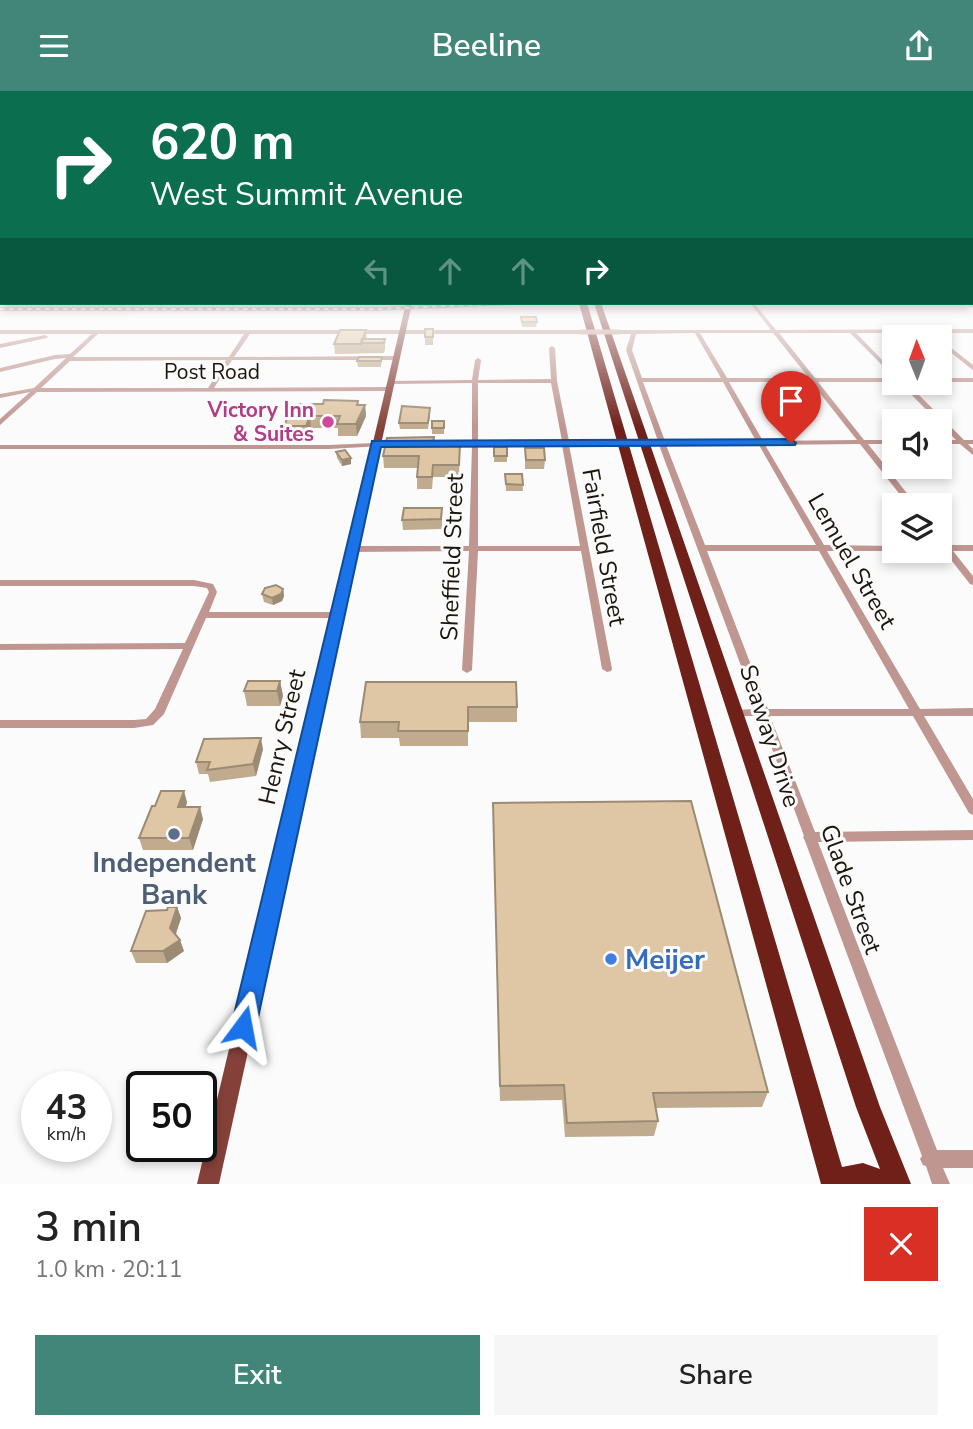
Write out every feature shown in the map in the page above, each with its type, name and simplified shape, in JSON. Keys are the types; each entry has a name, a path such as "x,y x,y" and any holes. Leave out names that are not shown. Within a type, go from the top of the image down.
{"highway":[{"path":"590,326 835,1184 848,1176 859,1174 869,1176 879,1184"},
{"name":"Seaway Drive","path":"605,326 869,1107 898,1184"},
{"path":"608,389 622,389 643,443"},
{"path":"624,448 632,460 649,513 659,517 665,515 668,510"}],"main road":[{"name":"Henry Street","path":"208,1184 403,326"}],"street":[{"path":"770,326 903,493"},
{"path":"952,331 973,331"},
{"path":"0,332 882,332"},
{"path":"26,332 35,333 39,337"},
{"path":"0,346 39,337 98,332"},
{"path":"0,423 98,332"},
{"path":"209,390 248,332"},
{"name":"Glade Street","path":"634,332 629,350 662,443 765,713 929,1159 941,1184"},
{"name":"Lemuel Street","path":"697,332 973,810"},
{"path":"852,332 882,363"},
{"name":"Fairfield Street","path":"552,348 554,381 607,669"},
{"path":"952,351 973,368"},
{"path":"0,370 55,356 396,358"},
{"name":"Sheffield Street","path":"467,670 475,521 475,381 478,360"},
{"path":"640,380 882,380"},
{"path":"952,380 973,380"},
{"name":"Post Road","path":"0,396 35,390 209,390 554,381"},
{"path":"915,395 973,453"},
{"path":"417,443 566,443 624,448 643,443 882,442"},
{"path":"952,442 973,442"},
{"path":"0,447 329,447 408,444"},
{"path":"952,546 973,548"},
{"path":"352,549 585,548"},
{"path":"702,548 882,548"},
{"path":"952,557 973,582"},
{"path":"0,583 204,584 212,588 213,592 160,711 149,722 0,724"},
{"path":"202,615 337,615"},
{"path":"0,647 189,646"},
{"path":"737,713 973,712"},
{"path":"809,837 973,835"},
{"path":"929,1159 973,1159"}],"building":[{"path":"425,329 433,329 433,337 425,337"},
{"path":"340,330 366,330 361,344 334,344"},
{"path":"362,339 385,339 384,343 361,343"},
{"path":"359,357 382,357 381,361 357,361"},
{"path":"324,400 358,401 357,405 365,405 356,424 337,424 340,416 310,416 306,426 284,426 293,404 323,404"},
{"path":"402,406 430,408 428,423 399,423"},
{"path":"432,421 444,421 444,428 432,428"},
{"path":"434,437 433,444 460,444 459,465 433,465 432,477 417,477 419,456 383,456 387,438"},
{"path":"494,447 507,447 507,456 494,456"},
{"path":"525,448 544,448 545,460 526,460"},
{"path":"345,450 351,458 342,460 336,452"},
{"path":"505,474 522,474 523,485 506,484"},
{"path":"404,508 442,508 441,519 402,520"},
{"path":"276,585 283,589 281,594 272,598 262,594 265,588"},
{"path":"248,681 280,681 277,691 244,691"},
{"path":"366,682 516,682 517,707 468,707 468,731 398,731 399,722 360,722"},
{"path":"261,738 253,764 207,770 210,762 196,762 204,739"},
{"path":"161,791 184,791 178,807 200,807 189,838 139,838"},
{"name":"Meijer","path":"691,801 768,1092 653,1093 658,1121 567,1123 564,1085 500,1086 493,803"},
{"path":"168,907 177,907 170,928 180,940 163,951 131,951 146,911 167,910"}],"place":[{"name":"Victory Inn & Suites","path":"328,422"},
{"name":"Independent Bank","path":"174,834"},
{"name":"Meijer","path":"611,959"}],"route":[{"path":"243,1027 376,444 791,443"}]}
